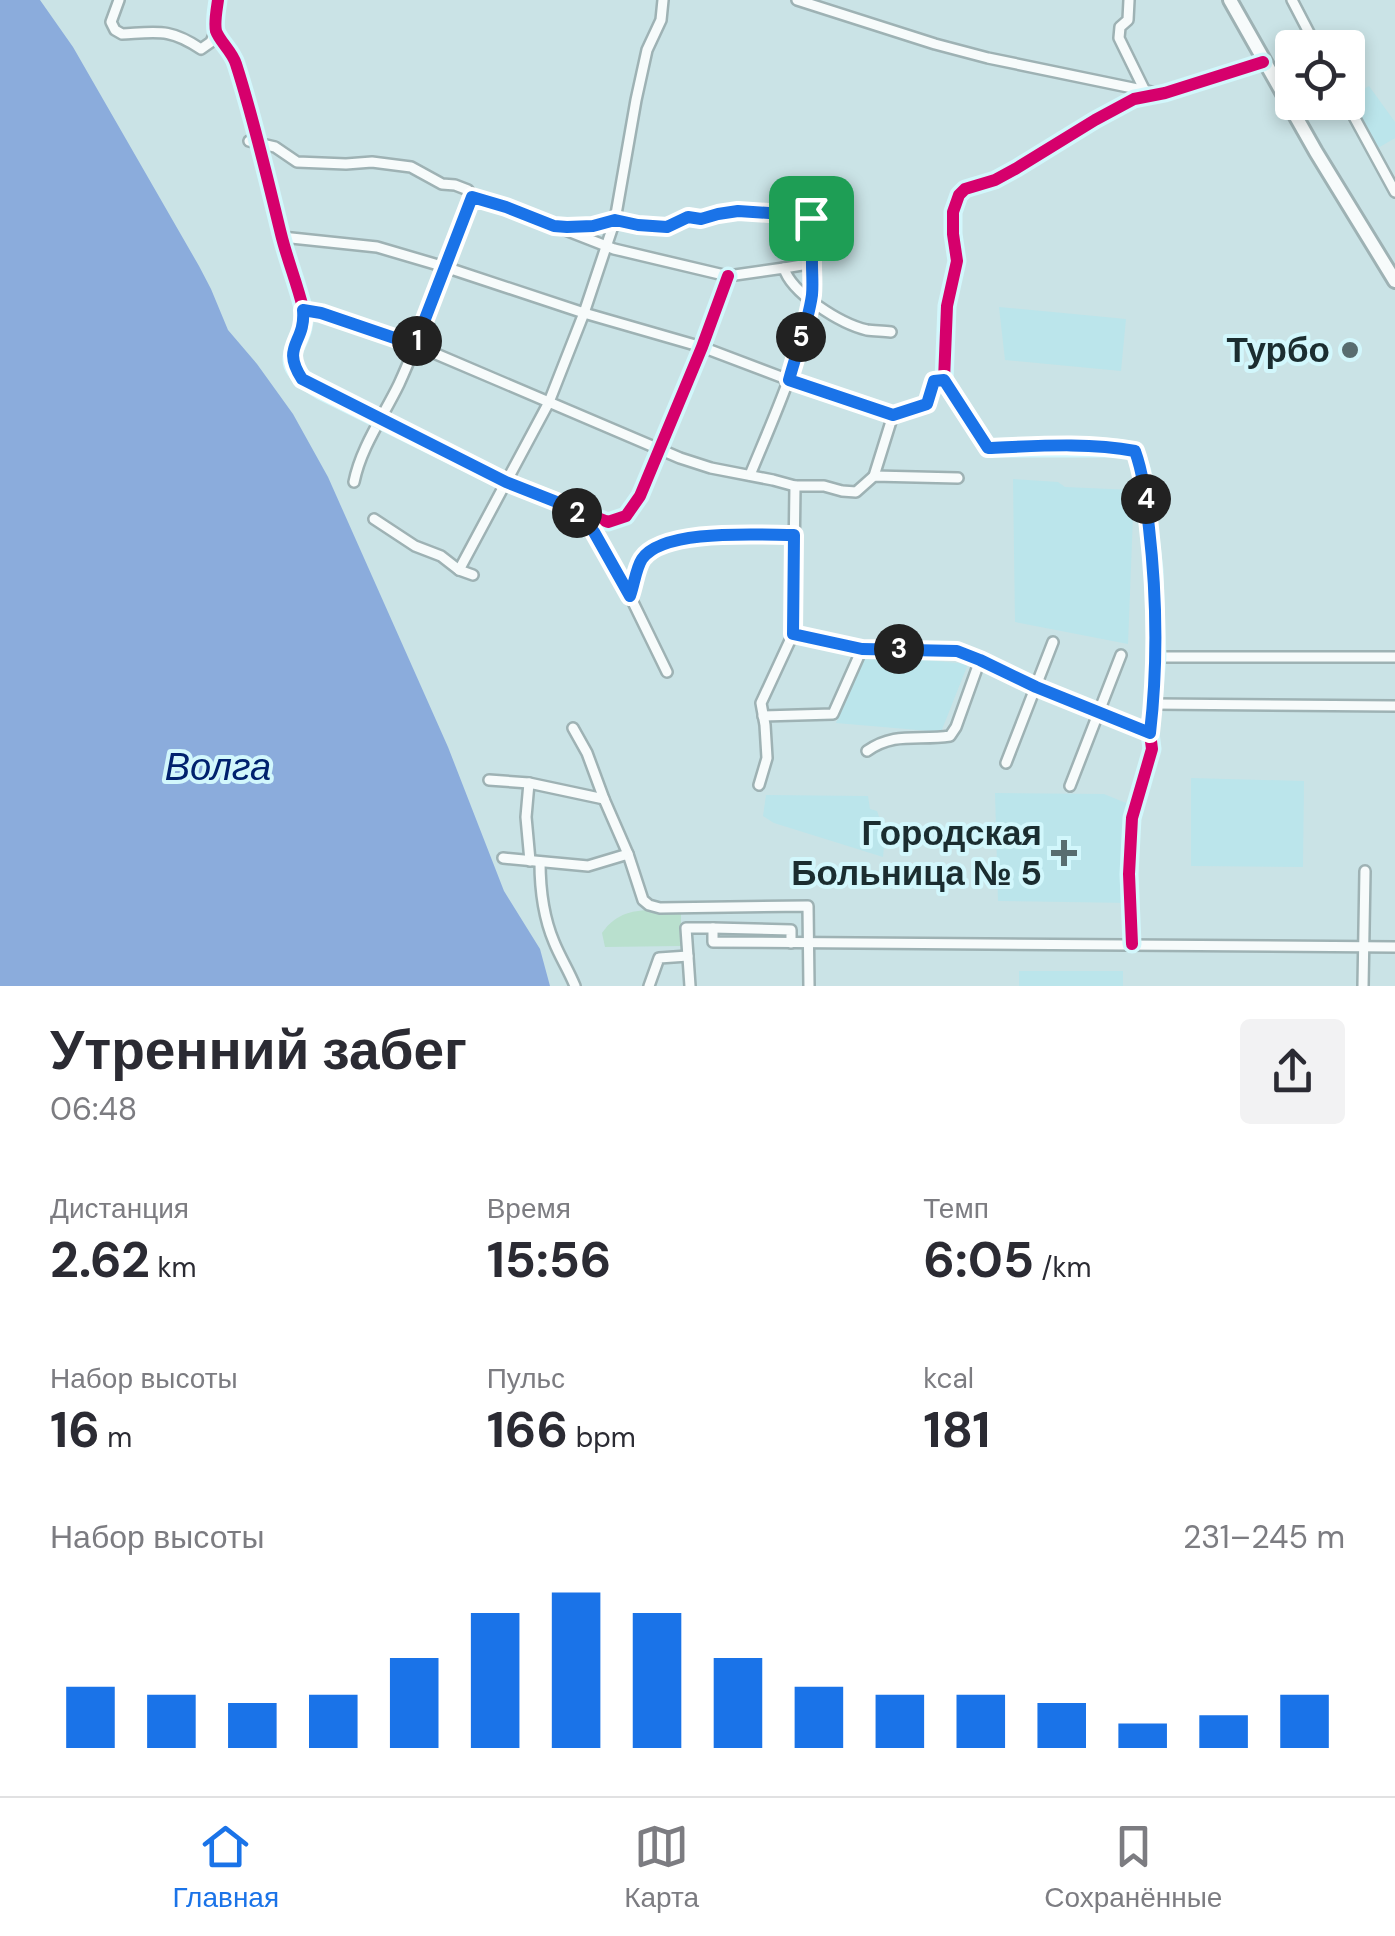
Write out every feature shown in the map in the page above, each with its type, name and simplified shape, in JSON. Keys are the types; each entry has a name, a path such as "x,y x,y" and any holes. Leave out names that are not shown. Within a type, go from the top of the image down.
{"highway":[{"path":"1230,0 1316,152 1395,280"}],"street":[{"path":"119,0 111,22 115,30 122,34 169,32 201,49 211,42 216,30 218,0"},
{"path":"458,570 548,402 584,313 615,220 647,50 661,20 664,0"},
{"path":"797,0 988,58 1165,92"},
{"path":"1128,0 1128,20 1120,27 1119,38 1145,91"},
{"path":"1292,0 1308,30"},
{"path":"216,30 234,57 303,310 304,325 291,354 294,367 302,379 506,482 608,522 626,516 640,496 728,276"},
{"path":"1132,944 1132,818 1152,750 1157,657 1156,595 1142,472 1135,451 1117,448 988,448 944,380 946,306 958,262 953,212 959,194 965,189 995,180 1134,100 1263,62"},
{"path":"1356,120 1395,192"},
{"path":"255,141 275,147 296,162 372,162 412,168 442,184 468,190 472,197 607,247 728,276 802,265 818,244 811,218 783,214 738,211 701,219 688,217 667,227 615,220 593,226 554,226"},
{"path":"354,482 356,469 415,345 472,197"},
{"path":"811,218 820,208"},
{"path":"282,237 376,248 445,266 584,313 702,347 893,415 927,404 934,381 944,380"},
{"path":"750,476 789,380 811,300 811,258"},
{"path":"784,268 787,280 849,323 867,330 891,332"},
{"path":"303,310 415,345 680,458 795,486 856,492 874,476 893,415"},
{"path":"874,476 958,478"},
{"path":"759,785 766,758 761,703 793,634 795,486"},
{"path":"572,508 594,532 667,672"},
{"path":"374,519 415,546 473,575"},
{"path":"630,596 641,560 654,548 695,536 794,535"},
{"path":"793,634 862,649 957,651 1150,733"},
{"path":"1006,763 1054,642"},
{"path":"763,716 833,714 862,649"},
{"path":"1070,786 1121,655"},
{"path":"1157,657 1395,657"},
{"path":"868,751 892,738 950,736 980,660"},
{"path":"1154,704 1395,706"},
{"path":"573,728 588,753 643,900 660,908 808,906 809,986"},
{"path":"489,780 529,783 604,799"},
{"path":"529,783 526,817 544,914 575,986"},
{"path":"503,858 588,866 628,854"},
{"path":"1362,986 1365,871"},
{"path":"690,986 686,928 791,930 790,943"},
{"path":"712,928 713,942 1395,946"},
{"path":"649,986 659,958 688,956"}],"shaded area":[{"path":"1369,86 1395,122 1395,138 1378,148 1363,120 1365,88"},
{"path":"999,307 1126,319 1121,371 1005,360"},
{"path":"1013,479 1058,482 1065,487 1134,490 1128,644 1015,622"},
{"path":"863,654 968,664 941,732 836,723"},
{"path":"1191,778 1304,781 1303,867 1191,866"},
{"name":"Городская Больница № 5","path":"995,793 1104,794 1131,805 1132,903 998,901"},
{"path":"766,795 868,796 870,809 877,811 885,834 883,857 774,823 763,816"},
{"path":"1019,971 1123,971 1123,986 1019,986"}],"green space":[{"path":"681,910 681,946 605,947 602,933 618,917 637,911"}],"water":[{"name":"Волга","path":"0,0 40,0 73,47 199,266 228,330 293,414 328,477 448,747 504,891 540,949 550,986 0,986"}],"cycle path":[{"path":"218,0 216,31 236,64 303,308 304,322 292,360 304,379 322,391 506,482 608,522 626,516 640,496 728,276"},
{"path":"1132,944 1132,818 1152,749 1157,657 1154,570 1142,472 1135,451 1117,448 988,448 944,380 947,306 957,261 953,212 965,189 995,180 1134,99 1263,62"}],"place":[{"name":"Турбо","path":"1350,350"},
{"name":"Городская Больница № 5","path":"1064,853"}],"route":[{"path":"472,197 567,227 615,220 667,227 688,217 701,219 738,211 811,218 818,244 811,258 811,300 789,380 893,415 927,404 934,381 944,380 988,448 1135,451 1142,472 1156,595 1157,657 1150,733 957,651 862,649 793,634 794,535 695,536 654,548 641,560 630,596 594,532 572,508 506,482 322,391 302,379 294,367 291,354 304,325 303,310 415,345 472,197"}]}
